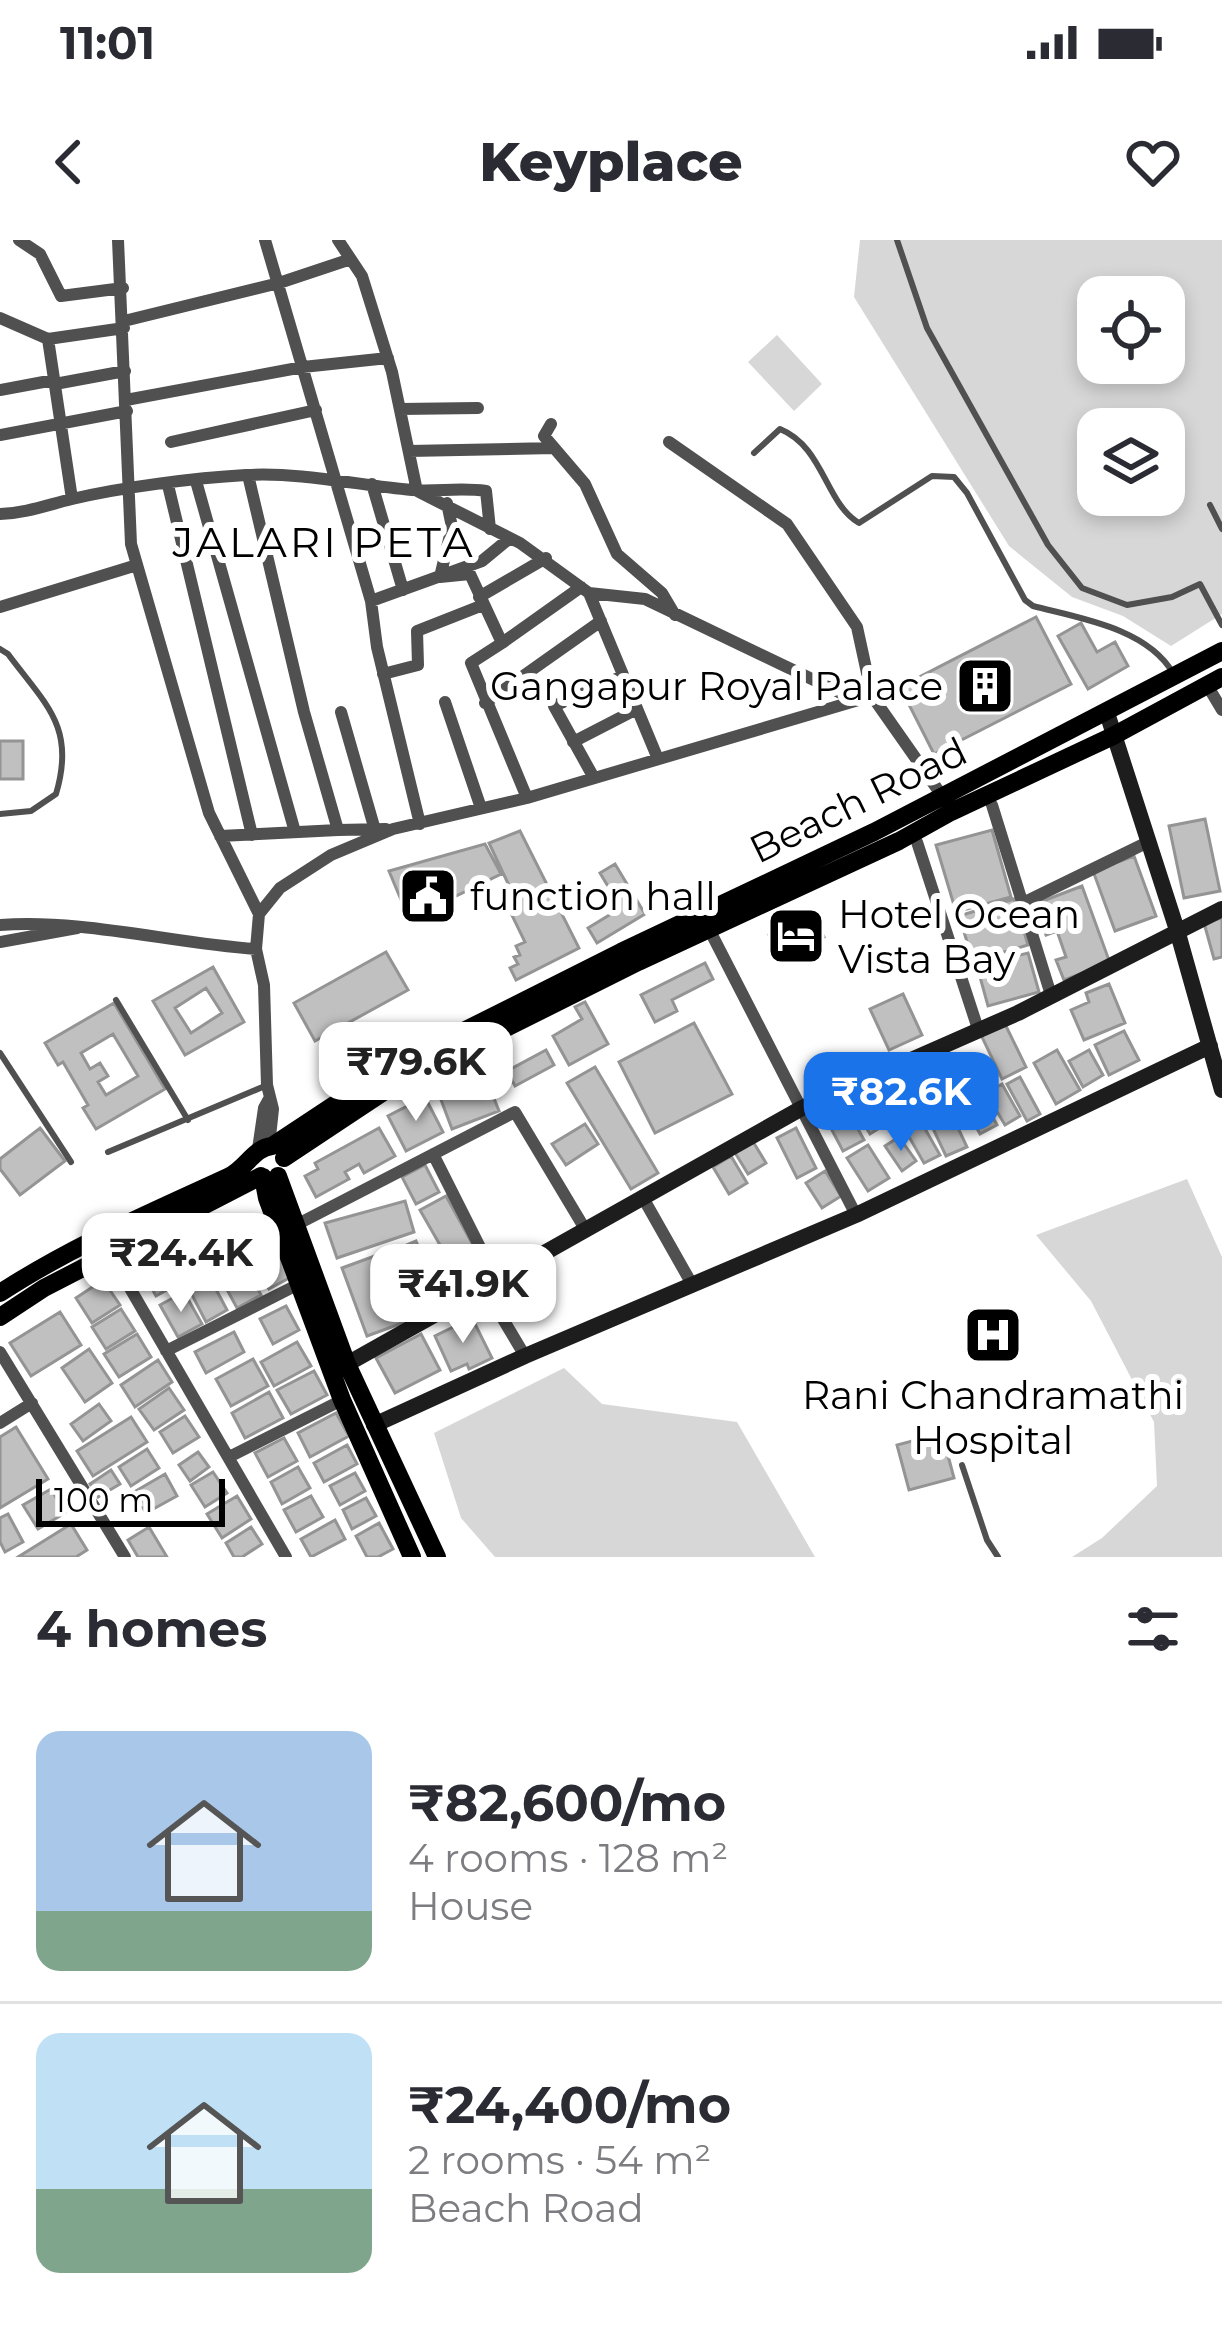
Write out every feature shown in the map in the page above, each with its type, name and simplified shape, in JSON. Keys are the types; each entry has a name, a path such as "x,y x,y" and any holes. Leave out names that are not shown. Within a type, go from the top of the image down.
{"main road":[{"name":"Beach Road","path":"0,1318 400,1081 899,841 947,804 1222,651"},
{"name":"Beach Road","path":"0,1293 99,1236 267,1161 390,1068 947,804 1113,736 1214,681"},
{"path":"267,1161 425,1555"},
{"path":"267,1161 298,1284 342,1400 425,1555"}],"street":[{"path":"118,240 131,544 209,813 259,914 256,949 264,985 267,1161"},
{"path":"265,240 370,601 420,824"},
{"path":"338,240 362,276 388,358 417,491"},
{"path":"27,241 40,254 61,296 123,287"},
{"path":"0,318 48,339 278,284 348,260"},
{"path":"48,339 72,499"},
{"path":"0,435 303,367 388,358"},
{"path":"0,390 125,371"},
{"path":"400,409 478,408"},
{"path":"172,442 316,410"},
{"path":"551,424 544,436 585,484 617,554 662,593 674,615"},
{"path":"669,442 787,524 857,627 872,696 947,804"},
{"path":"409,451 554,448"},
{"path":"248,475 304,712 338,830"},
{"path":"0,514 26,513 129,489 248,475 335,478 417,491 546,558 585,590 658,759"},
{"path":"196,481 295,832"},
{"path":"372,484 403,590"},
{"path":"169,485 252,835"},
{"path":"417,491 486,490 490,529"},
{"path":"440,577 452,527 447,503"},
{"path":"370,601 482,561 510,538"},
{"path":"383,674 418,665 417,631 481,601 546,558"},
{"path":"0,608 137,565"},
{"path":"440,577 470,574 502,643"},
{"path":"527,798 471,663 585,590 645,599 841,692 872,696"},
{"path":"485,704 601,622"},
{"path":"594,778 554,706 623,676"},
{"path":"1214,681 1222,710"},
{"path":"259,914 280,888 331,855 393,830 527,798 872,696"},
{"path":"445,702 481,808"},
{"path":"573,742 637,709"},
{"path":"341,712 375,830"},
{"path":"1107,713 1216,1044 1222,1090"},
{"path":"992,805 1051,995"},
{"path":"220,836 393,830"},
{"path":"917,842 978,1029"},
{"path":"1025,902 1146,842"},
{"path":"347,1364 802,1108 1051,995 1222,909"},
{"path":"0,925 53,921 256,949"},
{"path":"0,943 78,928"},
{"path":"709,929 856,1215"},
{"path":"374,1425 856,1215 1216,1044"},
{"path":"296,1225 515,1112 585,1229"},
{"path":"433,1154 525,1356"},
{"path":"642,1196 693,1286"},
{"path":"109,1252 286,1557"},
{"path":"166,1351 298,1284"},
{"path":"0,1352 125,1557"},
{"path":"230,1457 342,1400"},
{"path":"0,1423 32,1403"}],"lane":[{"path":"897,240 927,328 1048,545 1082,588 1127,605 1172,597 1200,584 1222,625"},
{"path":"754,452 780,429 787,431 816,459 844,511 860,523 932,476 954,477 968,494 1025,600 1111,627 1158,654 1174,676"},
{"path":"1210,505 1222,529"},
{"path":"0,650 8,654 57,719 66,763 56,794 31,811 0,814"},
{"path":"116,1000 188,1120"},
{"path":"0,1053 4,1068 71,1162"},
{"path":"108,1153 268,1092"},
{"path":"962,1466 987,1540 998,1557"}],"shaded area":[{"path":"860,240 1222,240 1222,614 1171,646 1123,616 1072,597 1009,546 854,297"},
{"path":"777,335 822,384 794,411 748,362"},
{"path":"1187,1179 1222,1257 1222,1557 1072,1557 1102,1538 1157,1486 1154,1422 1091,1301 1036,1235"},
{"path":"564,1368 602,1404 737,1422 815,1557 495,1557 461,1518 434,1433"}],"building":[{"name":"Gangapur Royal Palace","path":"1036,617 1071,684 934,754 900,687"},
{"path":"1081,623 1097,652 1115,642 1128,666 1088,689 1058,636"},
{"path":"0,741 23,741 23,779 0,779"},
{"path":"1205,819 1220,891 1184,898 1169,826"},
{"path":"992,830 1011,897 956,912 936,845"},
{"path":"520,831 579,948 516,980 510,968 518,964 516,946 525,942 504,899 513,894 489,843"},
{"name":"function hall","path":"485,844 501,874 409,919 389,871"},
{"path":"1134,856 1156,916 1115,931 1093,871"},
{"path":"615,864 645,914 597,943 588,928 611,914 602,899 612,893 600,873"},
{"path":"1082,886 1110,963 1064,980 1056,960 1066,957 1057,931 1046,935 1035,904"},
{"path":"1014,899 1028,945 973,961 959,916"},
{"name":"Hotel Ocean Vista Bay","path":"812,913 824,937 781,958 769,935"},
{"path":"1222,918 1222,957 1214,959 1204,923"},
{"path":"386,952 408,990 315,1041 294,1003"},
{"path":"1028,953 1039,992 988,1006 977,966"},
{"path":"705,963 713,979 672,1000 677,1011 655,1022 641,995"},
{"path":"213,967 244,1022 185,1055 153,1001","holes":["206,988 222,1013 191,1033 175,1008"]},
{"path":"1109,984 1125,1023 1084,1040 1071,1010 1089,1002 1086,993"},
{"path":"903,994 922,1035 889,1050 870,1009"},
{"path":"585,1002 608,1044 569,1065 553,1036 582,1019 575,1007"},
{"path":"114,1003 165,1089 96,1129 63,1062 58,1065 45,1043","holes":["113,1034 138,1076 106,1095 98,1082 108,1076 100,1063 90,1069 81,1053"]},
{"path":"694,1023 732,1094 655,1133 619,1062"},
{"path":"1005,1024 1026,1067 1002,1079 981,1035"},
{"path":"1124,1031 1139,1060 1109,1075 1095,1045"},
{"path":"546,1050 554,1065 515,1086 507,1071"},
{"path":"1057,1050 1080,1090 1056,1104 1034,1063"},
{"path":"1089,1050 1103,1075 1083,1087 1069,1061"},
{"path":"939,1056 962,1101 935,1114 912,1070"},
{"path":"595,1067 658,1173 631,1189 567,1083"},
{"path":"896,1069 915,1099 896,1112 876,1081"},
{"path":"483,1071 499,1111 452,1129 437,1089"},
{"path":"1020,1077 1040,1114 1027,1121 1007,1084"},
{"path":"870,1084 892,1120 870,1134 848,1098"},
{"path":"1002,1084 1020,1116 1005,1125 986,1093"},
{"path":"425,1097 443,1132 406,1151 388,1116"},
{"path":"843,1102 864,1140 843,1151 823,1113"},
{"path":"985,1103 997,1125 980,1134 968,1112"},
{"path":"950,1111 967,1147 946,1156 929,1120"},
{"path":"920,1120 940,1155 924,1163 904,1128"},
{"path":"585,1124 598,1144 566,1165 552,1144"},
{"path":"40,1128 65,1161 20,1195 0,1169 0,1159"},
{"path":"379,1128 395,1156 364,1173 359,1164 345,1172 349,1179 316,1197 305,1176 318,1169 315,1163"},
{"path":"796,1128 816,1168 797,1178 777,1138"},
{"path":"899,1137 916,1161 902,1171 885,1146"},
{"path":"752,1140 766,1163 748,1174 734,1151"},
{"path":"868,1145 889,1178 868,1191 847,1158"},
{"path":"731,1156 747,1183 729,1194 713,1167"},
{"path":"425,1165 439,1192 416,1204 402,1177"},
{"path":"825,1171 841,1196 822,1208 806,1183"},
{"path":"446,1196 473,1245 448,1259 420,1210"},
{"path":"405,1201 414,1232 337,1258 325,1223"},
{"path":"253,1218 265,1239 244,1251 232,1229"},
{"path":"221,1224 235,1250 216,1260 202,1234"},
{"path":"193,1240 208,1267 182,1281 167,1254"},
{"path":"416,1241 442,1301 416,1313 390,1252"},
{"path":"470,1247 487,1275 448,1299 431,1271"},
{"path":"383,1253 408,1321 367,1336 342,1268"},
{"path":"280,1257 291,1277 269,1289 258,1268"},
{"path":"241,1258 261,1295 237,1308 217,1271"},
{"path":"169,1265 179,1283 156,1296 146,1278"},
{"path":"210,1278 227,1310 206,1322 189,1289"},
{"path":"103,1280 120,1305 92,1323 76,1298"},
{"path":"184,1292 202,1324 178,1337 160,1305"},
{"path":"286,1306 299,1330 273,1344 260,1319"},
{"path":"121,1309 135,1331 106,1349 92,1327"},
{"path":"60,1312 81,1345 31,1376 10,1343"},
{"path":"472,1318 492,1358 451,1371 435,1336"},
{"path":"234,1332 244,1352 206,1373 195,1352"},
{"path":"137,1334 151,1357 119,1377 104,1354"},
{"path":"421,1334 440,1370 395,1393 376,1358"},
{"path":"297,1342 311,1366 274,1386 261,1362"},
{"path":"89,1349 112,1383 85,1402 62,1368"},
{"path":"253,1359 268,1386 231,1406 216,1379"},
{"path":"158,1360 172,1382 135,1407 121,1385"},
{"path":"314,1371 327,1395 291,1414 277,1390"},
{"path":"169,1388 184,1410 154,1430 139,1409"},
{"path":"269,1392 283,1418 245,1438 232,1413"},
{"path":"99,1404 111,1421 83,1441 71,1424"},
{"path":"336,1413 349,1436 310,1457 298,1433"},
{"path":"185,1416 199,1437 173,1453 160,1432"},
{"path":"131,1417 147,1442 93,1476 77,1451"},
{"path":"16,1427 48,1479 0,1508 0,1437"},
{"path":"942,1433 954,1478 909,1490 897,1445"},
{"path":"284,1438 297,1461 268,1477 255,1453"},
{"path":"347,1445 357,1464 324,1482 314,1463"},
{"path":"147,1449 159,1468 131,1486 119,1467"},
{"path":"198,1452 209,1467 190,1481 179,1465"},
{"path":"298,1467 310,1488 282,1504 271,1482"},
{"path":"111,1470 120,1484 98,1497 90,1484"},
{"path":"213,1472 227,1493 205,1507 191,1485"},
{"path":"355,1473 365,1491 340,1505 330,1486"},
{"path":"165,1474 177,1496 146,1513 134,1492"},
{"path":"51,1489 65,1513 38,1529 23,1505"},
{"path":"237,1496 251,1519 222,1538 207,1514"},
{"path":"311,1496 323,1517 296,1532 284,1510"},
{"path":"366,1498 376,1516 352,1529 343,1510"},
{"path":"8,1514 23,1542 5,1552 0,1518"},
{"path":"335,1520 345,1539 311,1557 301,1539"},
{"path":"379,1523 393,1549 367,1557 356,1536"},
{"path":"71,1524 87,1550 76,1557 18,1557"},
{"path":"149,1527 167,1557 138,1557 128,1540"},
{"path":"251,1527 262,1544 234,1557 226,1543"}],"place":[{"name":"Gangapur Royal Palace","path":"985,686"},
{"name":"function hall","path":"428,896"},
{"name":"Hotel Ocean Vista Bay","path":"796,936"},
{"name":"Rani Chandramathi Hospital","path":"993,1335"}],"district":[{"name":"JALARI PETA","path":"324,542"}]}
